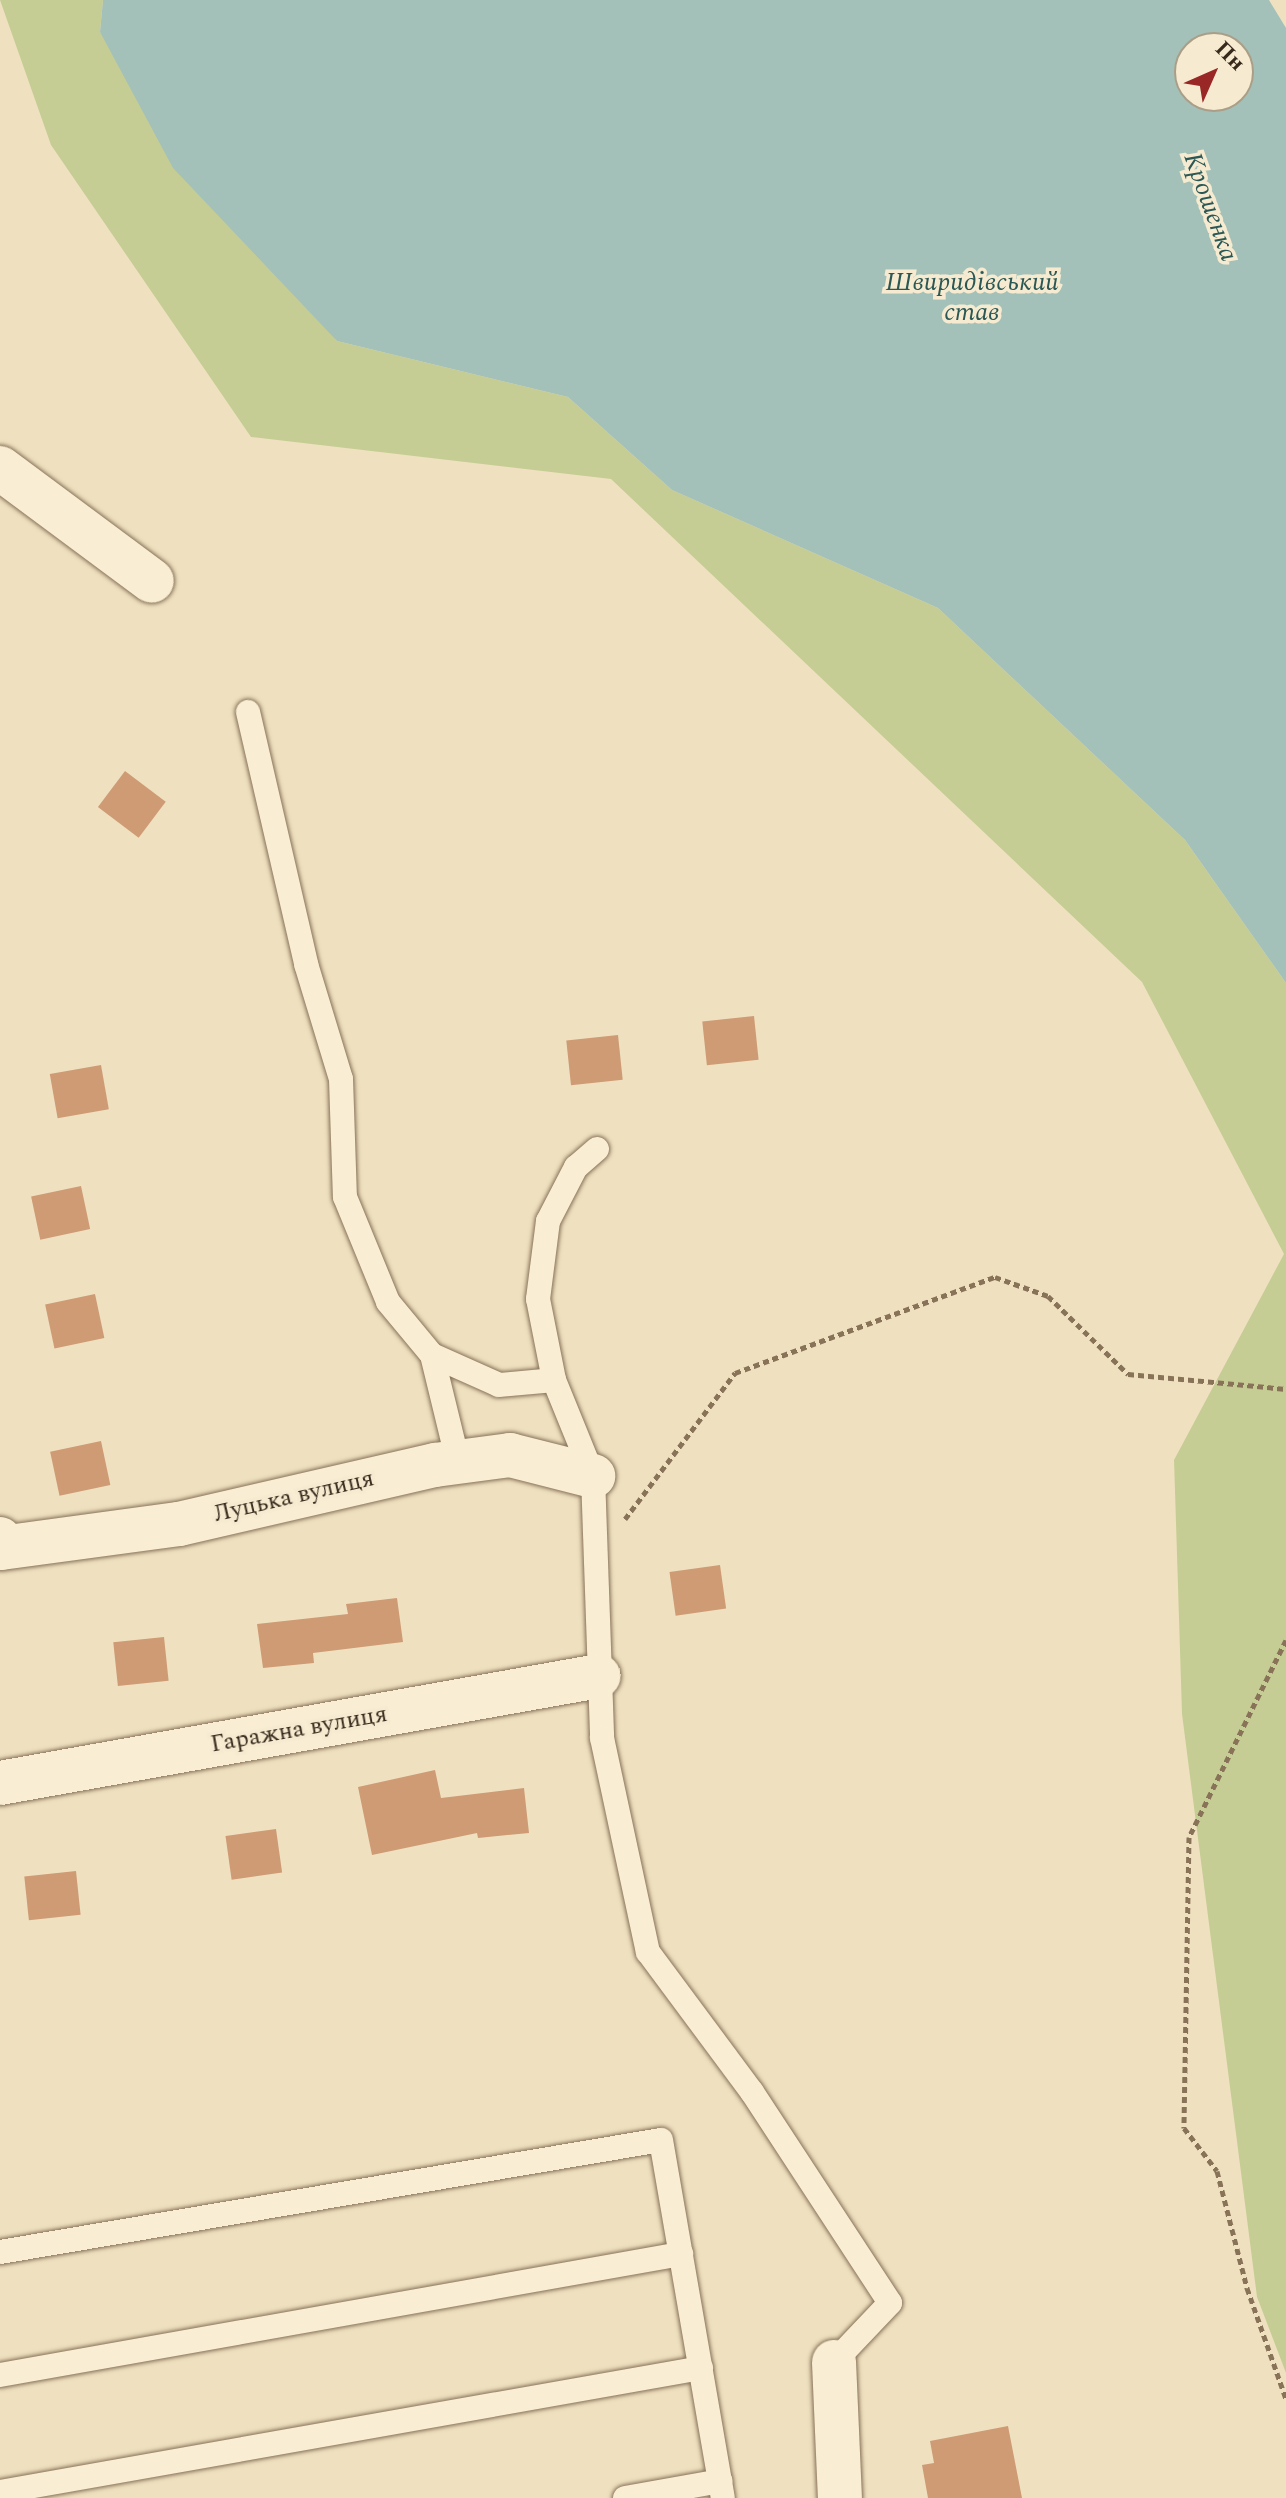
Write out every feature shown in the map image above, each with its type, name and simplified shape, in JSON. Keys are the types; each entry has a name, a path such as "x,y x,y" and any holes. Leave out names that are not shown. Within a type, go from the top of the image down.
{"street":[{"path":"0,468 152,581"},
{"name":"Луцька вулиця","path":"0,1539 1,1548 179,1524 458,1462 510,1455 593,1476"},
{"name":"Гаражна вулиця","path":"0,1783 599,1676"},
{"path":"834,2362 840,2498"}],"lane":[{"path":"248,712 306,964 341,1079 345,1197 388,1302 432,1355 458,1462"},
{"path":"597,1149 576,1167 548,1221 538,1299 554,1380 593,1476 602,1738 648,1952 752,2092 890,2303 834,2362"},
{"path":"432,1355 499,1385 554,1380"},
{"path":"0,2252 661,2140 721,2489 625,2498"},
{"path":"0,2375 681,2254"},
{"path":"0,2492 701,2368"}],"path":[{"path":"596,1548 649,1495 735,1373 995,1277 1048,1296 1128,1374 1286,1389"},
{"path":"1286,1640 1189,1837 1184,2128 1217,2171 1247,2288 1286,2399"}],"green space":[{"path":"0,0 103,0 100,32 337,341 568,397 672,490 938,608 1185,840 1286,983 1286,2373 1257,2297 1182,1714 1174,1460 1284,1254 1142,982 611,479 251,437 51,145"}],"water":[{"name":"Швиридівський став","path":"103,0 1269,0 1286,28 1286,983 1185,840 938,608 672,490 568,397 337,341 173,168 100,32"}],"building":[{"path":"125,771 166,802 139,838 98,807"},
{"path":"754,1016 759,1060 707,1065 702,1021"},
{"path":"618,1035 623,1080 571,1085 566,1040"},
{"path":"101,1065 109,1109 58,1118 50,1074"},
{"path":"81,1186 90,1229 40,1240 31,1197"},
{"path":"95,1294 104,1338 54,1349 45,1305"},
{"path":"101,1441 110,1485 59,1496 50,1452"},
{"path":"720,1565 726,1609 676,1616 669,1572"},
{"path":"397,1598 403,1642 313,1653 314,1663 263,1668 257,1624 348,1614 346,1604"},
{"path":"164,1637 169,1681 118,1686 113,1642"},
{"path":"435,1770 441,1798 524,1788 529,1833 478,1838 477,1833 372,1855 358,1787"},
{"path":"276,1829 282,1873 232,1880 225,1836"},
{"path":"76,1871 81,1915 29,1920 24,1876"},
{"path":"1008,2426 1022,2498 928,2498 922,2465 934,2463 930,2441"}],"water label":[{"name":"Крошенка","path":"1210,207"}]}
